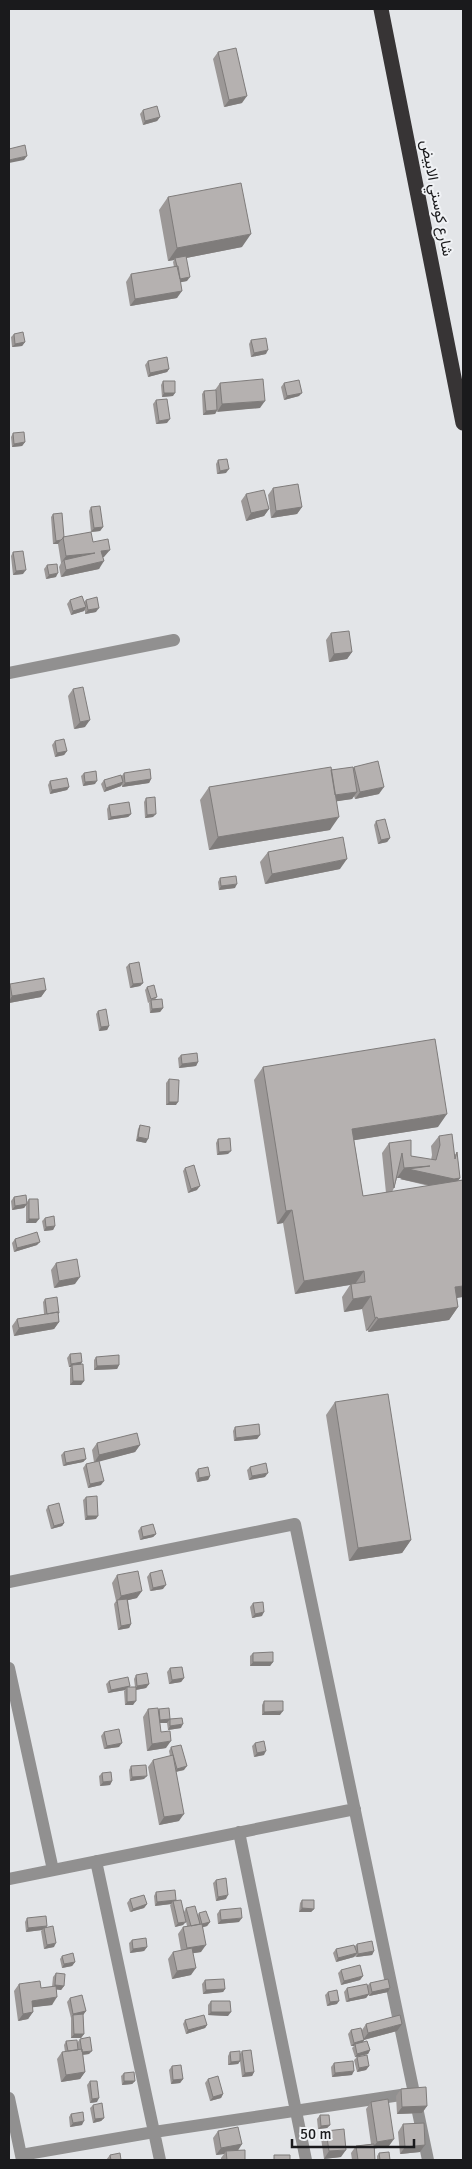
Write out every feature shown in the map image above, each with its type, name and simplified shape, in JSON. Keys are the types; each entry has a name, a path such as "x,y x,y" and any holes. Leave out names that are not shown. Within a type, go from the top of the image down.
{"highway":[{"name":"شارع كوستي الابيض","path":"382,9 463,423"}],"street":[{"path":"9,673 174,640"},
{"path":"9,1582 294,1524 428,2160"},
{"path":"9,1668 53,1870"},
{"path":"9,1879 354,1809"},
{"path":"239,1832 306,2160"},
{"path":"96,1861 160,2160"},
{"path":"9,2098 22,2157 154,2132 414,2092"}],"building":[{"path":"236,48 247,96 229,100 218,52"},
{"path":"157,106 160,117 145,121 143,110"},
{"path":"25,145 27,156 9,160 9,149"},
{"path":"241,183 251,234 177,248 168,197"},
{"path":"186,256 190,277 180,279 175,258"},
{"path":"178,266 182,291 135,299 131,274"},
{"path":"23,332 25,342 15,344 14,334"},
{"path":"266,338 268,350 254,353 251,340"},
{"path":"167,357 169,369 150,373 148,361"},
{"path":"263,379 265,401 222,404 220,383"},
{"path":"299,380 302,393 287,396 284,383"},
{"path":"163,381 175,381 175,393 164,393"},
{"path":"216,390 217,410 206,411 204,391"},
{"path":"167,399 170,419 159,421 156,400"},
{"path":"24,432 25,442 14,444 13,433"},
{"path":"227,459 229,469 220,471 218,460"},
{"path":"298,484 302,507 276,511 273,488"},
{"path":"264,490 269,509 251,513 246,494"},
{"path":"100,506 103,527 94,528 91,507"},
{"path":"62,513 64,537 56,541 53,514"},
{"path":"91,532 93,542 108,539 110,550 101,551 104,561 66,570 64,560 95,553 66,556 63,537"},
{"path":"23,551 26,570 16,571 13,552"},
{"path":"57,564 58,573 49,575 47,565"},
{"path":"82,596 86,607 73,611 70,600"},
{"path":"97,597 99,608 88,610 86,600"},
{"path":"349,631 352,652 334,654 331,633"},
{"path":"83,687 90,720 80,722 73,689"},
{"path":"64,739 67,751 57,753 55,741"},
{"path":"378,761 384,787 360,792 354,767"},
{"path":"331,767 339,817 218,837 209,787"},
{"path":"353,767 357,792 335,795 331,770"},
{"path":"150,769 151,779 125,783 124,773"},
{"path":"96,771 97,781 85,782 84,773"},
{"path":"121,775 123,782 106,788 104,780"},
{"path":"67,778 69,787 52,790 50,781"},
{"path":"155,797 156,814 147,815 146,798"},
{"path":"129,802 131,814 111,817 109,805"},
{"path":"385,819 390,838 381,840 376,821"},
{"path":"343,837 347,859 272,874 268,852"},
{"path":"236,876 237,884 221,886 220,878"},
{"path":"139,962 143,983 133,984 129,964"},
{"path":"44,978 46,990 12,996 10,984"},
{"path":"154,985 157,997 151,999 147,987"},
{"path":"162,999 163,1008 152,1009 151,1000"},
{"path":"106,1009 109,1026 101,1027 98,1011"},
{"path":"435,1039 447,1114 352,1129 363,1196 463,1180 463,1286 455,1287 458,1307 378,1319 377,1317 375,1318 371,1296 353,1299 351,1284 365,1282 364,1271 304,1281 292,1210 286,1211 263,1067"},
{"path":"197,1053 198,1062 182,1064 181,1055"},
{"path":"169,1079 179,1080 178,1102 169,1102"},
{"path":"140,1125 150,1127 148,1139 138,1137"},
{"path":"452,1134 455,1159 457,1152 460,1178 454,1179 408,1169 430,1166 404,1168 402,1153 394,1188 389,1143 411,1140 411,1156 436,1160 440,1145 439,1136"},
{"path":"230,1138 231,1151 219,1152 218,1139"},
{"path":"194,1165 200,1186 191,1189 185,1168"},
{"path":"26,1195 27,1204 15,1206 14,1197"},
{"path":"29,1199 38,1199 39,1219 29,1219"},
{"path":"54,1216 55,1226 46,1227 45,1218"},
{"path":"37,1232 40,1242 17,1248 15,1239"},
{"path":"77,1259 80,1277 59,1281 56,1263"},
{"path":"57,1297 59,1313 47,1314 45,1299"},
{"path":"58,1312 59,1322 19,1328 17,1319"},
{"path":"81,1353 82,1362 71,1364 70,1354"},
{"path":"119,1355 119,1365 97,1366 96,1357"},
{"path":"83,1364 84,1381 73,1381 72,1365"},
{"path":"388,1394 411,1540 358,1548 335,1402"},
{"path":"259,1424 260,1435 236,1438 235,1427"},
{"path":"137,1433 140,1445 99,1455 97,1443"},
{"path":"84,1448 86,1459 66,1463 64,1452"},
{"path":"99,1461 104,1481 90,1484 86,1464"},
{"path":"266,1463 268,1473 252,1476 250,1467"},
{"path":"208,1467 210,1476 199,1478 198,1469"},
{"path":"97,1496 98,1516 87,1516 86,1497"},
{"path":"59,1503 64,1523 54,1526 48,1506"},
{"path":"153,1524 156,1534 143,1537 141,1527"},
{"path":"162,1570 166,1585 153,1588 150,1573"},
{"path":"138,1571 142,1591 121,1596 117,1575"},
{"path":"127,1599 131,1624 121,1626 117,1600"},
{"path":"263,1602 264,1612 255,1614 253,1603"},
{"path":"273,1652 273,1662 253,1662 253,1653"},
{"path":"182,1667 184,1678 172,1680 170,1668"},
{"path":"147,1673 149,1684 137,1686 136,1675"},
{"path":"128,1677 130,1686 111,1690 109,1681"},
{"path":"127,1687 136,1687 136,1701 127,1702"},
{"path":"264,1701 283,1701 283,1711 264,1712"},
{"path":"158,1708 161,1732 170,1731 171,1741 152,1744 148,1709"},
{"path":"169,1708 170,1719 160,1720 159,1709"},
{"path":"182,1718 183,1724 170,1726 170,1719"},
{"path":"119,1729 122,1743 107,1746 104,1732"},
{"path":"264,1741 266,1751 257,1753 255,1743"},
{"path":"181,1745 187,1766 177,1769 171,1747"},
{"path":"173,1755 184,1814 164,1817 153,1760"},
{"path":"146,1765 147,1776 132,1777 131,1766"},
{"path":"111,1772 112,1781 103,1782 102,1773"},
{"path":"226,1878 228,1895 218,1897 216,1880"},
{"path":"175,1890 176,1900 157,1902 156,1892"},
{"path":"144,1895 147,1904 133,1909 130,1899"},
{"path":"181,1900 186,1922 178,1923 173,1901"},
{"path":"302,1900 314,1900 314,1909 302,1908"},
{"path":"195,1906 200,1924 191,1926 186,1908"},
{"path":"241,1908 242,1918 221,1920 220,1910"},
{"path":"206,1911 210,1922 202,1924 199,1913"},
{"path":"46,1916 47,1926 28,1928 27,1918"},
{"path":"202,1924 206,1945 187,1948 183,1927"},
{"path":"53,1926 56,1943 47,1945 44,1928"},
{"path":"146,1938 147,1947 133,1949 132,1940"},
{"path":"372,1941 374,1951 358,1954 357,1944"},
{"path":"354,1945 357,1953 338,1958 336,1949"},
{"path":"192,1948 196,1968 177,1971 173,1952"},
{"path":"73,1953 75,1962 64,1964 62,1956"},
{"path":"360,1965 363,1976 344,1981 341,1970"},
{"path":"56,1973 65,1974 64,1986 55,1985"},
{"path":"224,1979 225,1989 206,1990 205,1980"},
{"path":"388,1979 390,1988 372,1992 370,1983"},
{"path":"40,1981 41,1988 56,1986 57,1997 32,2001 33,2012 23,2014 19,1984"},
{"path":"367,1984 369,1994 349,1999 347,1988"},
{"path":"337,1990 339,2001 330,2002 328,1992"},
{"path":"82,1995 86,2011 73,2014 70,1998"},
{"path":"211,2001 230,2001 231,2012 211,2012"},
{"path":"83,2014 84,2034 74,2034 73,2015"},
{"path":"204,2015 207,2025 188,2030 185,2020"},
{"path":"400,2015 402,2024 368,2033 366,2024"},
{"path":"361,2028 364,2040 354,2043 351,2030"},
{"path":"90,2037 92,2051 82,2052 80,2039"},
{"path":"77,2040 78,2050 68,2051 66,2041"},
{"path":"367,2041 370,2050 357,2054 355,2044"},
{"path":"82,2049 85,2072 66,2075 62,2052"},
{"path":"251,2050 254,2072 245,2073 242,2051"},
{"path":"240,2051 240,2061 231,2062 230,2052"},
{"path":"367,2055 369,2066 359,2068 357,2057"},
{"path":"353,2061 354,2071 335,2073 334,2063"},
{"path":"181,2065 183,2079 173,2080 172,2066"},
{"path":"134,2072 135,2081 124,2081 124,2073"},
{"path":"218,2076 223,2094 213,2097 208,2079"},
{"path":"90,2081 97,2081 99,2098 92,2099"},
{"path":"426,2087 427,2106 402,2107 401,2089"},
{"path":"388,2099 394,2139 377,2142 371,2102"},
{"path":"102,2103 104,2118 95,2119 93,2105"},
{"path":"83,2112 84,2121 73,2123 71,2114"},
{"path":"320,2115 329,2115 330,2125 321,2126"},
{"path":"424,2123 425,2145 405,2147 403,2124"},
{"path":"238,2127 242,2144 221,2148 218,2131"},
{"path":"344,2129 346,2150 329,2151 326,2131"},
{"path":"374,2144 375,2160 358,2160 356,2146"},
{"path":"245,2150 245,2160 227,2160 226,2151"},
{"path":"389,2152 390,2160 380,2160 379,2153"},
{"path":"120,2153 121,2160 111,2160 110,2155"},
{"path":"274,2155 290,2155 290,2160 274,2160"}]}
